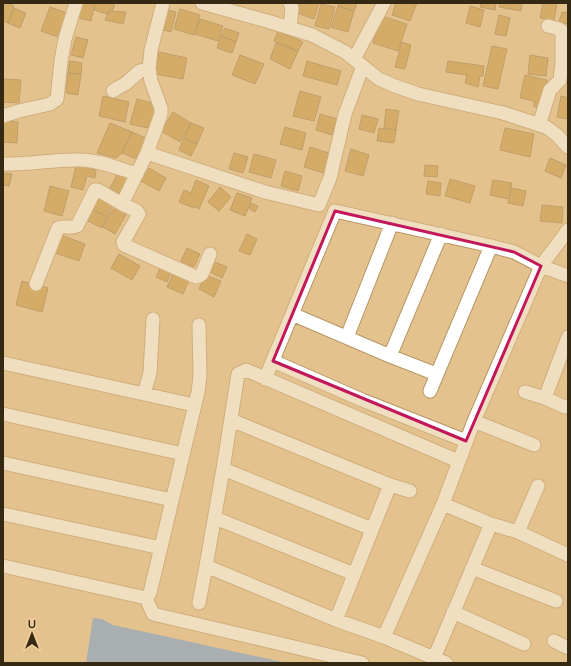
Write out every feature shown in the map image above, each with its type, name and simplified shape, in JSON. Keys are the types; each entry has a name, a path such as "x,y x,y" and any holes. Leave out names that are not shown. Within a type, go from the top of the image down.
{"street":[{"path":"3,116 50,104 57,99 65,39 76,3"},
{"path":"122,204 147,153 161,114 161,108 151,81 149,69 151,50 163,3"},
{"path":"202,3 312,35 345,52 379,79 395,86 418,94 504,113 546,127 557,135 568,147"},
{"path":"290,3 292,8 290,28"},
{"path":"318,205 330,178 359,63 384,3"},
{"path":"539,125 550,90 560,80 562,62 562,32 559,29 548,26"},
{"path":"113,91 125,84 140,71 149,69"},
{"path":"147,153 264,192 318,205 334,211 441,234 514,252 541,266 568,276"},
{"path":"3,164 20,165 46,161 86,160 137,174"},
{"path":"36,284 58,228 73,228 77,226 95,190 98,190 137,211 139,214 123,240 124,245 196,277 202,274 210,254"},
{"path":"265,379 334,211"},
{"path":"347,337 392,223"},
{"path":"384,638 443,504 474,421 541,266 568,230"},
{"path":"390,356 441,234"},
{"path":"430,391 491,246"},
{"path":"292,314 436,374"},
{"path":"144,394 150,373 153,319"},
{"path":"146,598 150,593 161,548 200,376 200,325"},
{"path":"545,398 568,337"},
{"path":"272,361 362,400 466,441"},
{"path":"3,363 194,406"},
{"path":"200,603 224,469 238,374 246,370 458,461"},
{"path":"525,392 545,398 565,407"},
{"path":"3,414 183,454"},
{"path":"231,420 390,485 410,491"},
{"path":"474,421 534,446"},
{"path":"3,463 172,500"},
{"path":"224,469 372,529"},
{"path":"336,620 390,485"},
{"path":"518,532 538,486"},
{"path":"443,504 491,524 518,532 568,553"},
{"path":"3,514 161,548"},
{"path":"215,518 354,574"},
{"path":"206,566 440,661 453,612 491,524"},
{"path":"3,566 146,598"},
{"path":"472,568 556,601"},
{"path":"146,598 153,614 362,663"},
{"path":"453,612 524,644"},
{"path":"554,641 568,648"}],"highlighted area":[{"path":"335,211 514,252 541,266 466,441 273,361"}],"water":[{"path":"93,618 102,619 113,625 287,663 86,663"}],"building":[{"path":"3,3 12,4 14,8 8,23 3,21"},
{"path":"78,3 95,3 91,21 75,17"},
{"path":"95,3 115,3 113,10 109,10 107,14 94,10"},
{"path":"300,3 319,3 314,19 297,13"},
{"path":"339,3 357,3 354,11 338,6"},
{"path":"396,3 417,3 410,21 392,15"},
{"path":"481,3 496,3 495,10 480,7"},
{"path":"500,3 522,3 521,11 499,7"},
{"path":"543,3 557,3 554,21 540,18"},
{"path":"321,4 335,7 329,29 315,26"},
{"path":"338,6 354,11 348,32 331,27"},
{"path":"470,6 484,10 480,27 466,23"},
{"path":"50,7 70,14 61,38 41,31"},
{"path":"14,8 26,13 20,28 8,23"},
{"path":"164,9 176,12 171,32 159,29"},
{"path":"180,9 200,15 194,35 174,29"},
{"path":"109,11 126,12 123,24 105,20"},
{"path":"562,12 568,13 568,24 559,22"},
{"path":"499,15 510,18 506,36 495,34"},
{"path":"382,16 407,24 398,51 373,43"},
{"path":"200,19 223,26 218,41 195,34"},
{"path":"225,28 239,33 236,42 221,36"},
{"path":"278,31 303,42 298,51 274,41"},
{"path":"221,36 236,42 232,53 217,48"},
{"path":"76,37 88,40 83,58 71,55"},
{"path":"402,42 411,45 405,69 395,67"},
{"path":"276,43 298,51 290,69 270,59"},
{"path":"492,46 507,49 498,89 483,86"},
{"path":"159,52 187,58 183,79 155,74"},
{"path":"240,55 264,64 255,84 232,75"},
{"path":"530,55 548,58 546,76 528,74"},
{"path":"70,61 82,63 81,74 68,73"},
{"path":"307,61 341,71 337,85 303,76"},
{"path":"448,61 484,66 483,76 480,76 478,87 465,83 467,75 446,72"},
{"path":"68,73 81,74 78,95 66,93"},
{"path":"525,75 547,80 545,107 534,107 534,101 520,98"},
{"path":"3,79 21,80 19,103 3,102"},
{"path":"300,91 321,97 314,121 293,116"},
{"path":"103,96 129,102 125,122 99,116"},
{"path":"561,96 568,98 568,119 557,117"},
{"path":"137,99 160,105 153,129 130,124"},
{"path":"386,109 399,111 396,130 384,128"},
{"path":"173,112 191,123 180,142 161,131"},
{"path":"320,114 337,119 332,135 316,130"},
{"path":"362,115 378,119 374,133 359,129"},
{"path":"3,121 18,122 17,143 3,142"},
{"path":"110,123 132,132 122,153 116,158 97,153"},
{"path":"191,123 204,128 197,144 184,138"},
{"path":"285,127 306,133 302,150 280,144"},
{"path":"379,128 396,130 394,143 377,141"},
{"path":"505,128 534,134 530,157 500,150"},
{"path":"132,132 148,139 139,160 122,153"},
{"path":"184,138 197,144 191,156 179,150"},
{"path":"310,147 329,153 324,173 304,167"},
{"path":"351,149 369,155 363,176 345,171"},
{"path":"234,153 248,157 243,173 229,169"},
{"path":"254,154 276,160 271,178 249,172"},
{"path":"550,158 566,165 561,178 545,171"},
{"path":"77,161 90,164 89,169 96,170 95,178 87,176 83,190 71,187"},
{"path":"425,165 438,166 437,177 424,176"},
{"path":"149,168 166,178 159,191 141,181"},
{"path":"285,171 302,176 298,191 281,186"},
{"path":"3,173 12,174 9,186 3,185"},
{"path":"118,173 131,180 123,195 110,188"},
{"path":"450,179 475,186 470,203 445,196"},
{"path":"196,180 209,186 199,209 179,202 184,190 191,193"},
{"path":"493,180 512,183 509,199 490,195"},
{"path":"428,181 441,183 440,196 426,194"},
{"path":"50,186 69,191 62,216 44,211"},
{"path":"220,187 231,197 219,211 208,202"},
{"path":"511,188 526,191 523,206 508,203"},
{"path":"237,193 252,198 245,216 230,210"},
{"path":"97,197 113,205 107,217 91,209"},
{"path":"251,203 258,206 255,212 249,209"},
{"path":"116,204 128,211 115,234 103,227"},
{"path":"542,205 563,207 562,223 540,221"},
{"path":"91,209 107,217 102,228 86,220"},
{"path":"247,234 257,239 250,255 239,251"},
{"path":"61,235 85,244 79,261 55,253"},
{"path":"187,248 200,254 194,267 181,261"},
{"path":"119,254 140,266 132,280 111,268"},
{"path":"212,261 227,267 222,278 208,271"},
{"path":"163,262 173,267 167,282 156,277"},
{"path":"175,269 191,276 183,294 167,287"},
{"path":"208,276 221,281 214,297 199,289 203,280 206,281"},
{"path":"22,281 48,288 42,312 16,305"}]}
